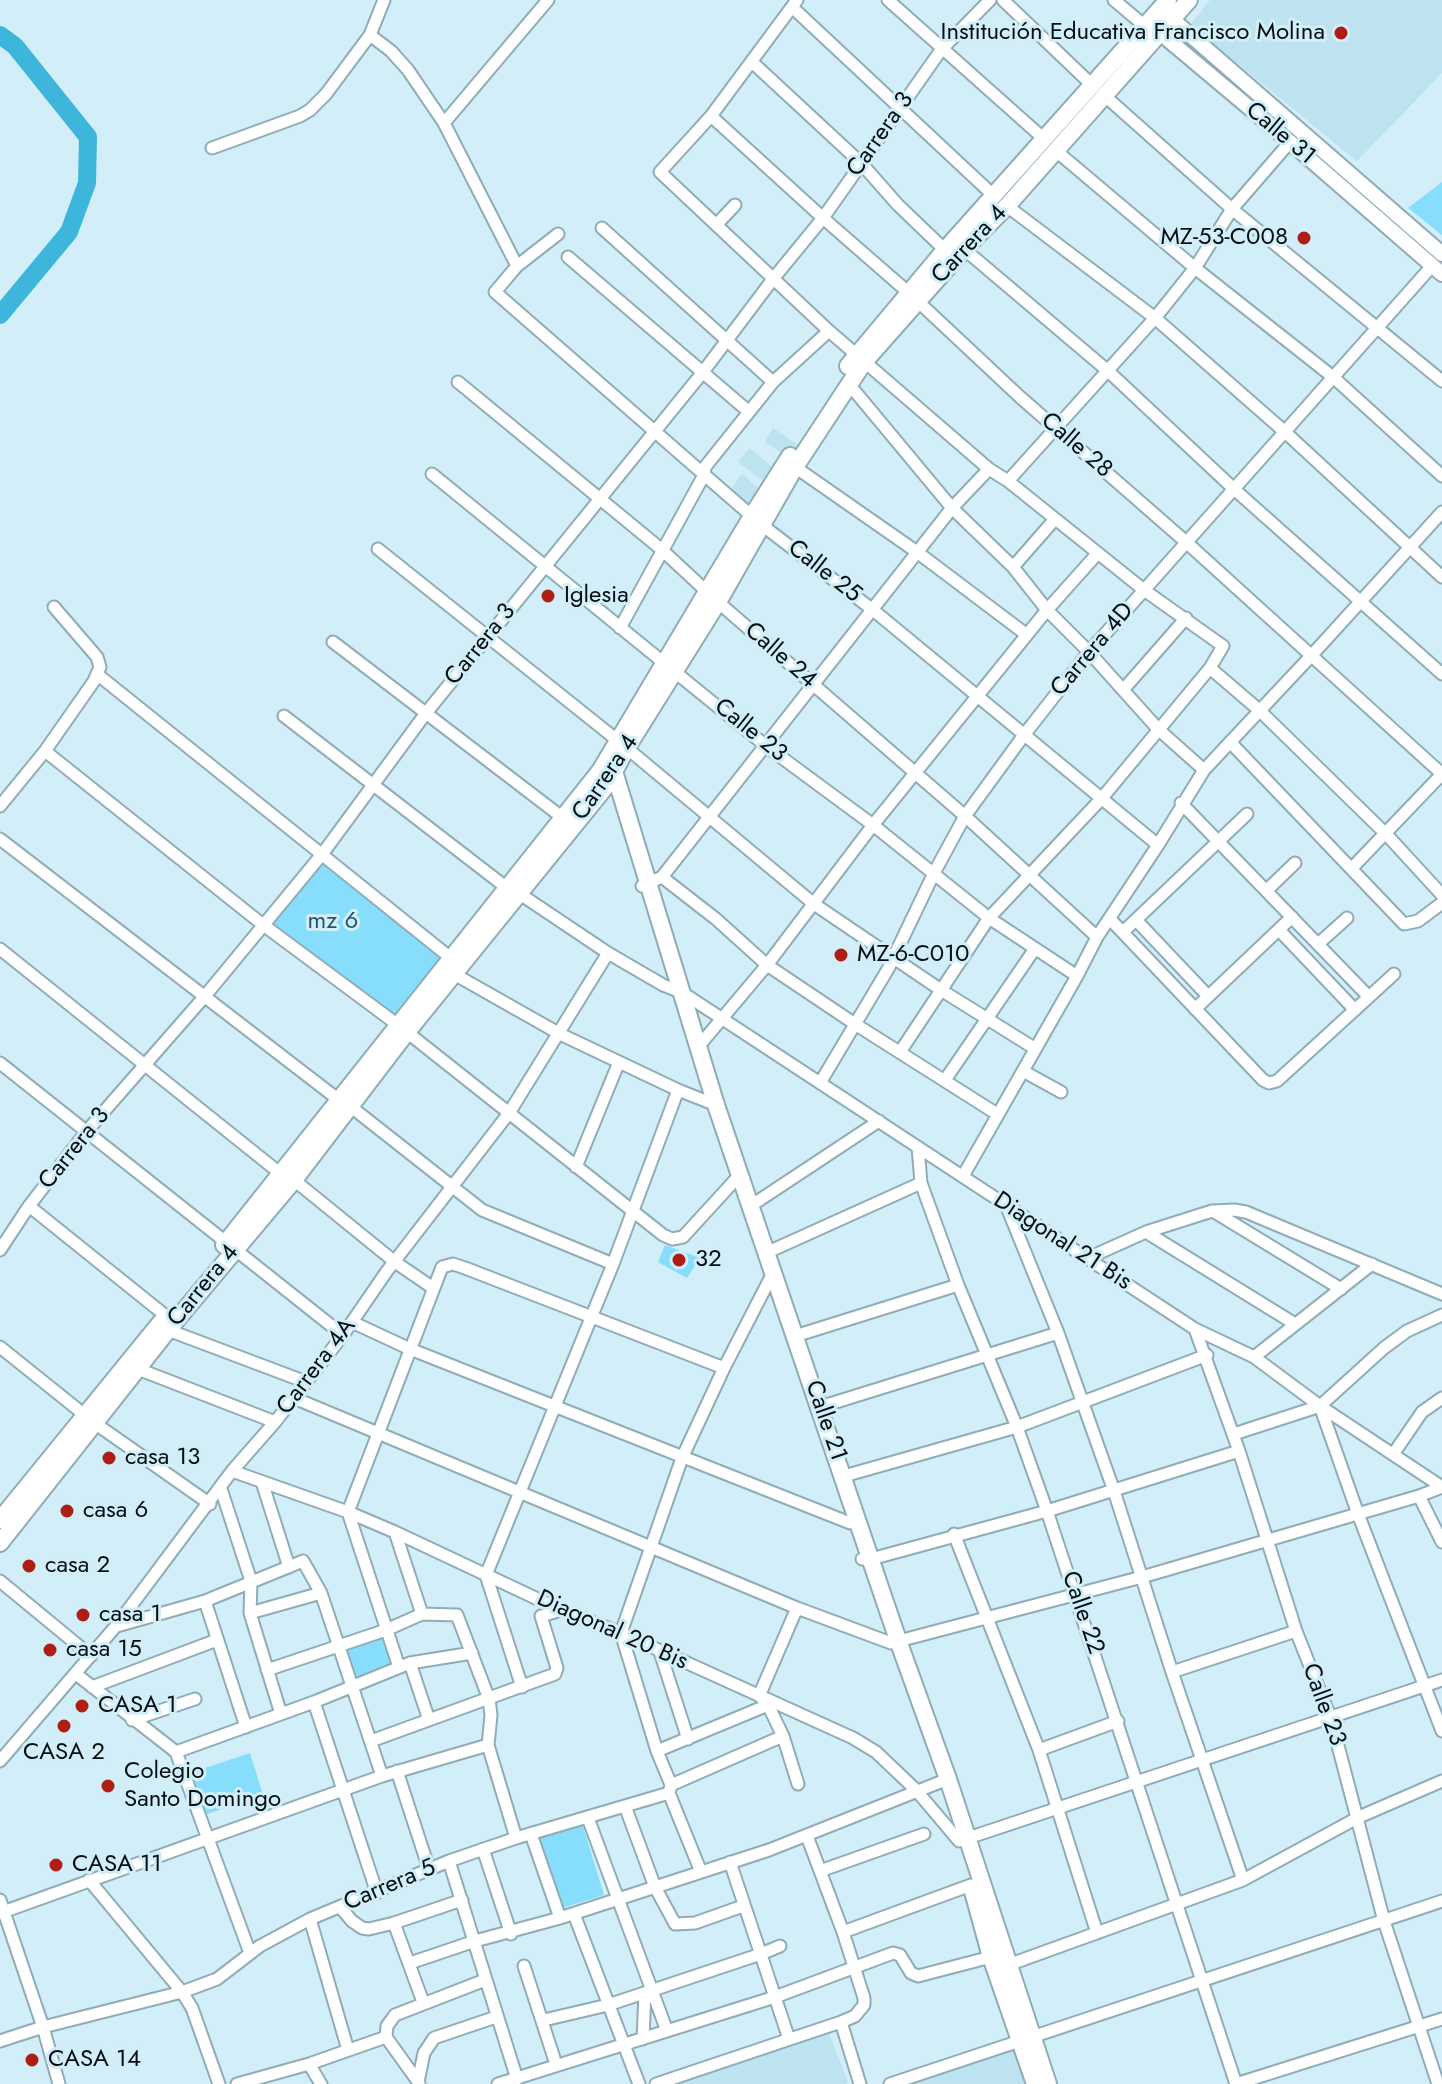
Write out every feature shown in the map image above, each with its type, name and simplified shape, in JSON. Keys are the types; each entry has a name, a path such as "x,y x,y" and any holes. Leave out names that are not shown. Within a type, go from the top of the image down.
{"main road":[{"name":"Carrera 4","path":"914,297 945,250 993,195 1105,96 1167,9 1189,0"},
{"name":"Carrera 4","path":"0,1543 90,1419 287,1177 607,771 757,520 860,358 914,297 1007,206 1092,85 1152,30"},
{"name":"Carrera 4","path":"757,520 795,467 848,383 860,358"},
{"name":"Carrera 4","path":"513,891 563,818 607,771"},
{"name":"Calle 21","path":"607,771 650,882 679,992 736,1179 850,1523 866,1559"},
{"name":"Calle 21","path":"679,992 713,1104 768,1252 770,1277 795,1336 844,1476 866,1559 1008,1965 1035,2084"},
{"name":"Carrera 4","path":"0,1520 138,1369 167,1323"},
{"name":"Calle 21","path":"963,1840 971,1885 991,1957 1048,2084"}],"street":[{"path":"212,148 310,110 326,94 370,35 384,0"},
{"path":"444,123 548,0"},
{"path":"888,0 1049,144 1195,268 1333,377 1442,476"},
{"name":"Carrera 3","path":"0,1250 29,1206 86,1132 205,996 323,853 426,713 703,372 823,218 941,50 990,0"},
{"path":"1003,0 1092,85"},
{"name":"Calle 31","path":"1114,0 1439,265"},
{"path":"1125,0 1129,13"},
{"path":"900,1052 989,918 1102,798 1210,668 1223,646 1144,590 989,469 829,331 660,172 711,116 795,4 993,195"},
{"name":"Calle 31","path":"1167,9 1439,265"},
{"path":"370,35 391,51 408,70 444,123 517,266 558,234"},
{"path":"752,62 861,163 898,205 945,250"},
{"path":"1105,96 1232,209 1442,381"},
{"name":"Calle 28","path":"711,116 1442,774"},
{"path":"1008,481 1155,318 1195,268 1232,209 1290,142"},
{"path":"717,224 735,205"},
{"path":"1007,206 1155,318 1285,432 1442,577"},
{"path":"602,228 773,382"},
{"path":"964,249 1108,371 1234,489 1442,674"},
{"path":"568,257 748,411"},
{"name":"Carrera 4D","path":"820,1083 894,958 965,816 1024,735 1089,652 1186,542 1378,327 1439,265"},
{"name":"Calle 25","path":"517,266 495,292 757,520 873,610 1158,845"},
{"path":"620,628 704,475 705,467 773,382 829,331"},
{"name":"Calle 24","path":"458,382 661,549 965,816 1097,937"},
{"path":"848,383 952,508 1013,567 1047,610 1158,729 1204,770"},
{"path":"795,467 917,552 1027,635"},
{"path":"989,469 952,508 710,818 650,882 716,919 767,965 997,1114"},
{"name":"Calle 23","path":"432,474 766,746 873,825 989,918 1077,976"},
{"path":"963,1176 1097,937 1204,770 1442,512"},
{"path":"1013,567 1055,519"},
{"path":"378,549 622,744 814,904 941,990 1034,1048"},
{"path":"698,1047 767,965 873,825 977,696 1097,554"},
{"path":"0,806 45,751 100,667 97,657 54,607"},
{"path":"1123,690 1186,618"},
{"path":"333,642 563,818"},
{"path":"1210,668 1259,710 1387,835 1442,895"},
{"path":"97,674 323,853 453,966 560,1034 713,1104"},
{"name":"Diagonal 21 Bis","path":"284,716 513,891 608,953 722,1018 1195,1329 1254,1357 1320,1406 1442,1487"},
{"path":"1230,742 1404,924 1418,921 1442,903"},
{"path":"45,751 262,924 403,1029 663,1235 678,1239 686,1234 736,1179"},
{"path":"1352,868 1387,835 1442,774"},
{"path":"1181,803 1369,997"},
{"path":"1123,932 1247,814"},
{"path":"0,839 482,1210 613,1264"},
{"path":"1267,890 1295,863"},
{"path":"1195,1009 1292,917"},
{"path":"1318,944 1347,918"},
{"path":"1110,919 1269,1083 1277,1081 1394,974"},
{"path":"1136,920 1208,996"},
{"path":"1279,930 1355,1010"},
{"path":"0,949 395,1262 433,1288"},
{"path":"945,1080 1034,950"},
{"name":"Carrera 4A","path":"0,1761 116,1626 232,1471 343,1335 509,1113 608,953"},
{"path":"576,1167 619,1062"},
{"path":"0,1063 343,1335"},
{"path":"1023,1071 1061,1092"},
{"path":"522,1687 486,1575 613,1264 678,1090"},
{"path":"752,1205 879,1121"},
{"name":"Calle 22","path":"918,1147 921,1183 1047,1511 1236,2084"},
{"path":"768,1252 921,1183"},
{"path":"1006,1205 1083,1402 1243,1880"},
{"path":"29,1206 167,1323 306,1382"},
{"path":"1088,1258 1146,1232 1212,1211 1246,1212 1442,1294"},
{"path":"1212,1211 1341,1289"},
{"path":"1146,1232 1295,1324"},
{"path":"429,1720 386,1630 348,1512 442,1267 453,1264 465,1268 724,1368"},
{"path":"1254,1357 1372,1264"},
{"path":"701,1872 657,1751 621,1633 682,1458 770,1277"},
{"path":"795,1336 958,1285"},
{"path":"1234,1434 1320,1406 1384,1348 1407,1331 1442,1315"},
{"path":"352,1322 410,1349 850,1523"},
{"name":"Calle 23","path":"1195,1329 1234,1434 1296,1631 1331,1719 1384,1921 1438,2084"},
{"path":"820,1407 1058,1333"},
{"path":"0,1347 90,1419 210,1504"},
{"path":"844,1476 1017,1427 1207,1355"},
{"path":"138,1369 275,1422"},
{"path":"294,1398 797,1608 895,1643 1142,1577 1442,1487"},
{"path":"1394,1453 1422,1412 1442,1398"},
{"path":"1320,1406 1442,1731"},
{"path":"866,1559 1047,1511 1239,1451"},
{"name":"Diagonal 20 Bis","path":"232,1471 395,1532 561,1610 621,1633 853,1738 876,1752 963,1840"},
{"path":"262,1482 289,1567"},
{"path":"221,1489 251,1581 250,1613 281,1714"},
{"path":"1419,1496 1442,1542"},
{"path":"395,1532 422,1614"},
{"path":"954,1534 1039,1750 1097,1933"},
{"path":"116,1626 205,1601 303,1561 321,1593 382,1776"},
{"path":"0,1581 91,1656"},
{"path":"250,1613 321,1593"},
{"path":"205,1601 246,1727"},
{"path":"797,1608 759,1696 768,1705 783,1736 798,1784"},
{"path":"371,1741 551,1677 557,1668 541,1618 543,1614 561,1610"},
{"path":"267,1670 386,1630 422,1614 454,1614 461,1620 489,1699 488,1745 516,1838"},
{"path":"1172,1672 1296,1631"},
{"path":"92,1687 217,1640"},
{"path":"660,1652 688,1739"},
{"path":"176,1752 352,1688 404,1665 472,1653"},
{"path":"76,1674 176,1752 250,1953"},
{"path":"963,1840 1442,1680"},
{"path":"132,1720 195,1699"},
{"path":"314,1702 377,1893"},
{"path":"657,1751 768,1705"},
{"path":"1039,1750 1118,1721"},
{"name":"Carrera 5","path":"0,2041 182,1992 217,1979 250,1953 310,1919 449,1861 670,1789 783,1736"},
{"path":"2,1913 382,1776 488,1745"},
{"path":"397,1771 429,1869"},
{"path":"410,1963 475,1941 511,1934 574,1914 807,1836 944,1780"},
{"path":"1008,1965 1243,1880 1359,1817 1442,1781"},
{"path":"625,1806 655,1887 672,1921 679,1925 695,1923 743,1906"},
{"path":"588,1818 649,1992 667,2031"},
{"path":"531,1834 560,1918"},
{"path":"820,1871 924,1834"},
{"path":"662,2083 841,2022 855,2016 864,2005 843,1932 807,1836"},
{"path":"483,1849 511,1934"},
{"path":"449,1861 517,2079"},
{"path":"730,1862 789,2039"},
{"path":"89,1880 182,1992 192,2008 219,2084"},
{"path":"843,1932 971,1885"},
{"path":"0,1900 59,2084"},
{"path":"340,1907 362,1928 376,1928 462,1900"},
{"path":"890,2084 1442,1901"},
{"path":"574,1914 639,2084"},
{"path":"310,1919 348,2050"},
{"path":"394,1923 423,2002"},
{"path":"544,2020 608,2005 780,1946"},
{"path":"498,2084 775,1997 883,1956 900,1955 911,1973 918,1976 991,1957"},
{"path":"524,1966 554,2058"},
{"path":"419,2083 386,2037 390,2019 423,2002 485,1980"},
{"path":"643,2039 649,1992"},
{"path":"419,2083 424,2053 434,2038 496,2017"},
{"path":"1236,2084 1442,2019"},
{"path":"841,2022 860,2084"},
{"path":"237,2084 309,2064 386,2037"},
{"path":"309,2064 321,2084"}],"shaded area":[{"path":"1210,0 1442,0 1442,73 1357,161 1190,25"},
{"path":"773,428 798,445 789,458 765,442"},
{"path":"749,448 779,472 770,486 738,462"},
{"path":"742,474 765,494 754,510 730,490"},
{"path":"828,2031 848,2082 846,2084 665,2084"},
{"path":"1014,2046 1027,2084 892,2084"}],"green space":[{"path":"1442,182 1442,235 1408,208"},
{"name":"mz 6","path":"322,864 445,960 396,1019 271,924"},
{"name":"32","path":"665,1245 700,1258 687,1278 658,1262"},
{"path":"384,1633 394,1664 354,1680 343,1647"},
{"path":"250,1753 263,1795 204,1815 190,1773"},
{"path":"582,1823 604,1895 562,1908 535,1837"}],"waterway":[{"path":"0,35 15,46 88,137 87,183 69,232 0,315"}],"place":[{"name":"Institución Educativa Francisco Molina","path":"1341,33"},
{"name":"MZ-53-C008","path":"1304,238"},
{"name":"Iglesia","path":"548,596"},
{"name":"MZ-6-C010","path":"841,955"},
{"name":"32","path":"679,1260"},
{"name":"casa 13","path":"109,1458"},
{"name":"casa 6","path":"67,1511"},
{"name":"casa 2","path":"29,1566"},
{"name":"casa 1","path":"83,1615"},
{"name":"casa 15","path":"50,1650"},
{"name":"CASA 1","path":"82,1706"},
{"name":"CASA 2","path":"64,1726"},
{"name":"Colegio Santo Domingo","path":"108,1786"},
{"name":"CASA 11","path":"56,1865"},
{"name":"CASA 14","path":"32,2060"}]}
